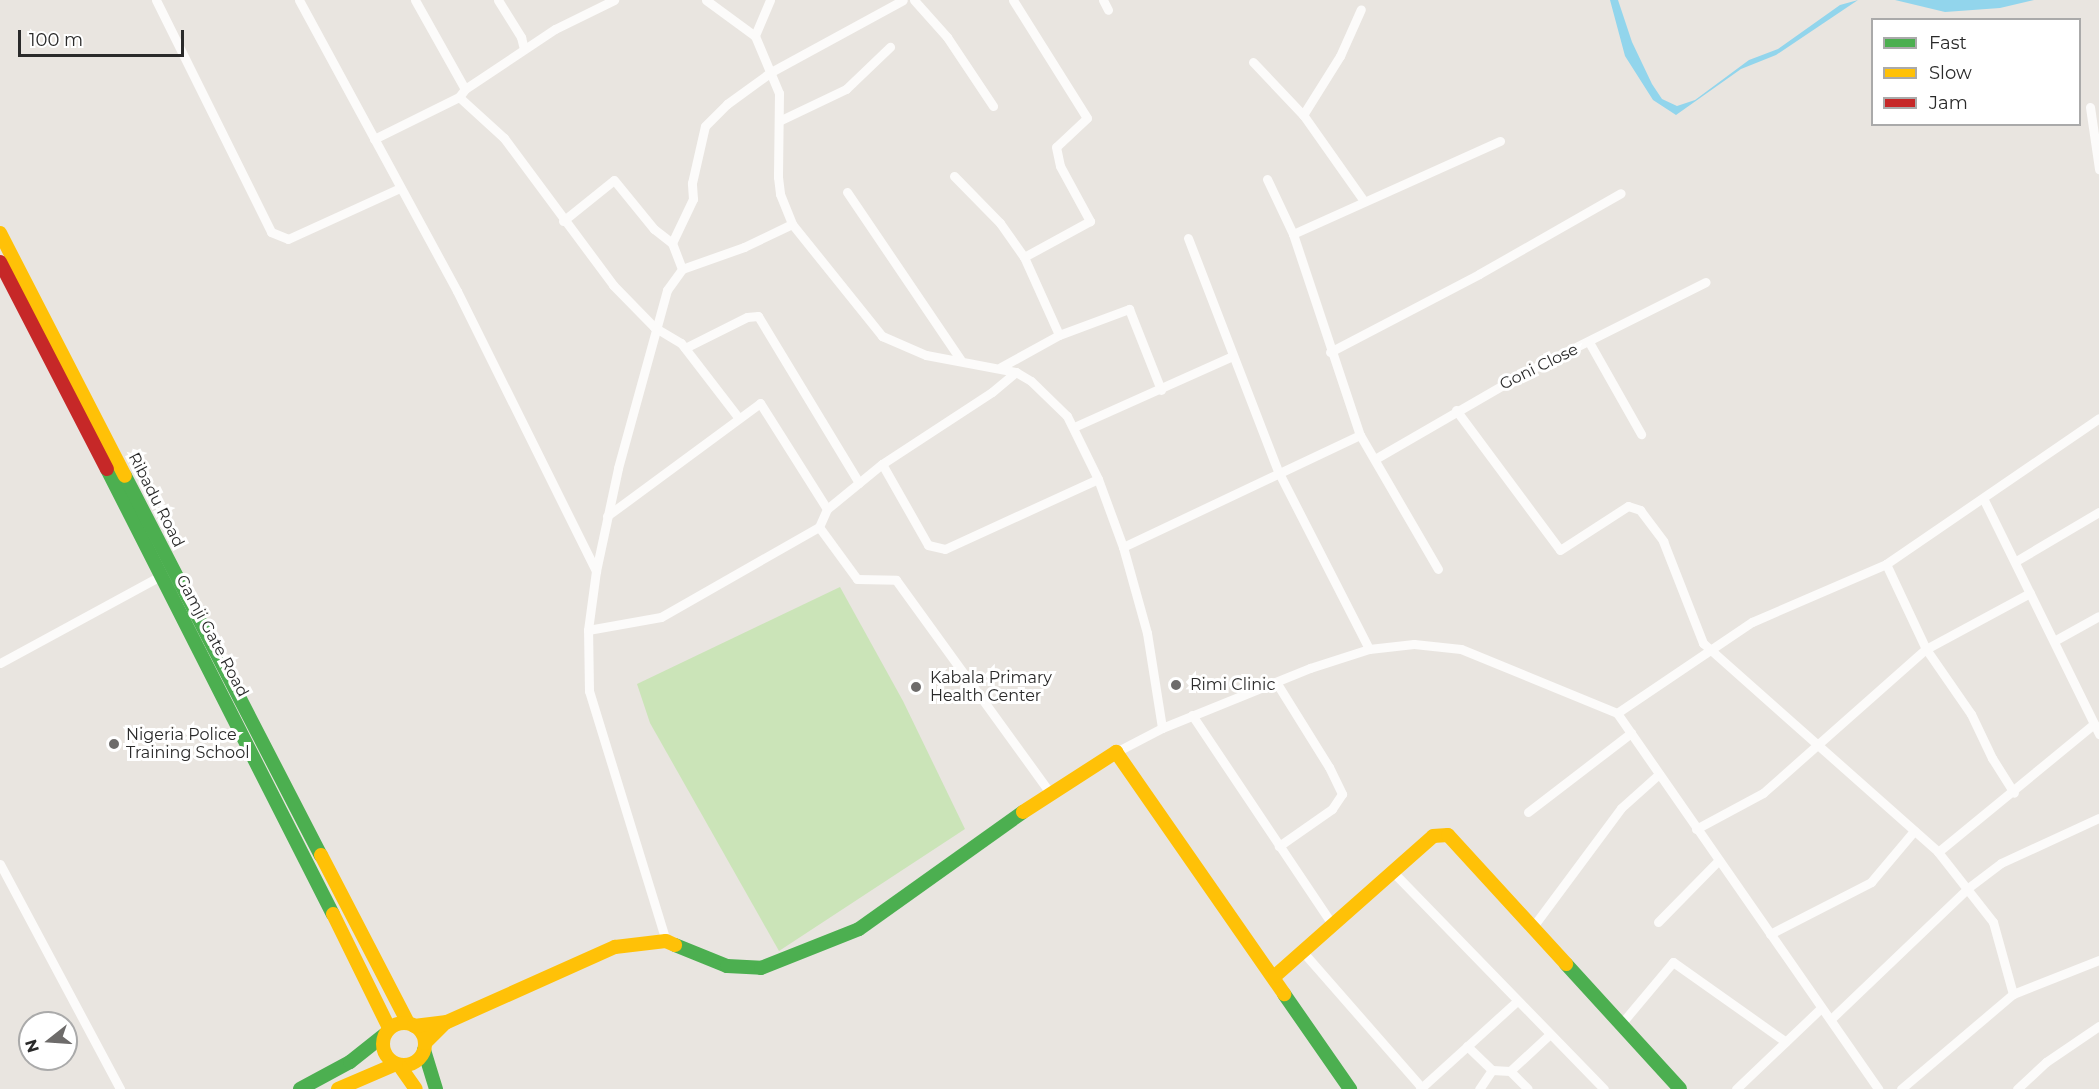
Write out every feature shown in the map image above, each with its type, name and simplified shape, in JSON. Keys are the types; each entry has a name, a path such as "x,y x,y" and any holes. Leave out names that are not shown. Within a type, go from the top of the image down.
{"main road":[{"name":"Ribadu Road","path":"0,233 117,475 382,975 411,1024"},
{"name":"Gamji Gate Road","path":"0,262 117,475 162,575 369,982 387,1032"},
{"path":"300,1089 350,1062 387,1032 411,1024 447,1022 615,947 666,941 727,966 761,968 859,929 1050,793 1116,752 1275,976 1350,1089"},
{"path":"1275,976 1394,873 1433,836 1448,835 1621,1024 1673,1086"},
{"path":"338,1089 398,1064 412,1064 424,1046 447,1022"},
{"path":"411,1024 424,1046 436,1089"},
{"path":"387,1032 384,1052 398,1064 416,1089"}],"street":[{"path":"156,0 271,232 288,239 400,188"},
{"path":"299,0 457,291 596,571"},
{"path":"414,0 465,89"},
{"path":"498,0 521,37 524,49"},
{"path":"374,139 459,97 465,89 524,49 614,0"},
{"path":"706,0 755,36 771,72 779,93 781,120 778,177 780,194 792,224 882,336 926,355 960,359 1016,372 1050,398 1074,427 1098,479 1123,547 1147,633 1162,728"},
{"path":"755,36 770,0"},
{"path":"672,243 693,199 692,183 705,126 727,104 771,72 903,0"},
{"path":"914,0 947,37 993,106"},
{"path":"1013,0 1087,117 1056,147 1060,166 1090,221 1024,257"},
{"path":"1103,0 1108,10"},
{"path":"1303,115 1340,56 1361,9"},
{"path":"781,120 846,89 890,48"},
{"path":"1253,62 1303,115 1364,201"},
{"path":"459,97 504,138 563,221 613,285 654,327 685,348 738,417"},
{"path":"2091,107 2099,169"},
{"path":"1293,234 1500,141"},
{"path":"954,176 1000,223 1024,257 1059,335"},
{"path":"1267,179 1293,234 1330,352 1360,435 1438,569"},
{"path":"563,221 614,180 654,230 672,243 682,269"},
{"path":"847,192 960,359"},
{"path":"1330,352 1479,274 1621,193"},
{"path":"666,941 589,691 588,630 596,571 654,327 667,290 682,269 744,247 792,224"},
{"path":"1188,238 1278,471 1369,649"},
{"name":"Goni Close","path":"1375,459 1456,410 1706,282"},
{"path":"1001,367 1059,335 1129,309 1161,390"},
{"path":"685,348 747,317 758,316 859,483"},
{"path":"1589,342 1641,434"},
{"path":"1074,427 1233,356"},
{"path":"588,630 661,617 819,527 827,509 882,464 992,392 1016,372"},
{"path":"608,516 753,405 764,405 827,509"},
{"path":"1456,410 1560,550 1628,506 1640,510 1664,541 1698,635 1819,747 1938,852 1993,922 2013,994"},
{"path":"1617,713 1752,622 1886,564 1984,500 2099,418"},
{"path":"1123,547 1278,471 1360,435"},
{"path":"882,464 928,545 945,549 1098,479"},
{"path":"1984,500 2016,561 2099,734"},
{"path":"2016,561 2099,512"},
{"path":"819,527 857,579 896,580 1050,793"},
{"path":"1886,564 1926,649 1971,714 1992,759 2014,793"},
{"path":"0,663 162,575"},
{"path":"1696,829 1763,793 1819,747 1926,649 2030,593"},
{"path":"2054,641 2099,616"},
{"path":"1116,752 1162,728 1276,682 1369,649 1414,644 1461,649 1617,713 1878,1089"},
{"path":"1276,682 1342,794 1332,809 1279,846"},
{"path":"2089,712 2099,706"},
{"path":"1192,715 1333,926"},
{"path":"1938,852 2014,793 2094,724"},
{"path":"1528,812 1630,733"},
{"path":"1532,928 1621,808 1659,774"},
{"path":"1831,1019 1968,888 2022,851 2099,818"},
{"path":"1770,934 1871,882 1914,831"},
{"path":"1658,922 1718,861"},
{"path":"0,864 118,1088"},
{"path":"1394,873 1548,1035 1604,1089"},
{"path":"1303,952 1367,1020 1422,1089 1517,1001"},
{"path":"1901,1089 2013,994 2099,960"},
{"path":"1621,1024 1672,962 1786,1042"},
{"path":"1736,1089 1821,1008"},
{"path":"2017,1089 2046,1062 2099,1026"},
{"path":"1510,1071 1548,1035"},
{"path":"1467,1046 1491,1070 1510,1071 1528,1089"},
{"path":"1479,1089 1491,1070"}],"green space":[{"path":"840,587 903,701 965,829 779,951 650,723 637,684"}],"water":[{"path":"1610,0 1618,0 1632,42 1652,84 1662,99 1677,106 1695,100 1749,60 1778,49 1840,5 1858,0 1776,55 1741,69 1676,115 1653,100 1625,56"},
{"path":"1895,0 2034,0 2000,8 1945,12"}],"traffic: fast":[{"path":"107,469 333,914"},
{"path":"125,476 321,855"},
{"path":"675,945 727,966 761,968 859,929 1023,812"},
{"path":"1566,964 1680,1089"},
{"path":"1284,994 1350,1089"},
{"path":"300,1089 350,1062 384,1035"},
{"path":"424,1050 436,1089"}],"traffic: slow":[{"path":"0,233 125,476"},
{"path":"1023,812 1116,752 1284,994"},
{"path":"1275,976 1433,836 1448,835 1566,964"},
{"path":"321,855 408,1023"},
{"path":"333,914 389,1028"},
{"path":"414,1026 447,1022 615,947 666,941 675,945"},
{"path":"404,1023 419,1029 425,1044 419,1059 404,1065 389,1059 383,1044 389,1029 404,1023"},
{"path":"425,1043 445,1023"},
{"path":"338,1089 396,1064"},
{"path":"399,1065 416,1089"}],"traffic: jam":[{"path":"0,262 107,469"}],"place":[{"name":"Rimi Clinic","path":"1176,685"},
{"name":"Kabala Primary Health Center","path":"916,687"},
{"name":"Nigeria Police Training School","path":"114,744"}]}
